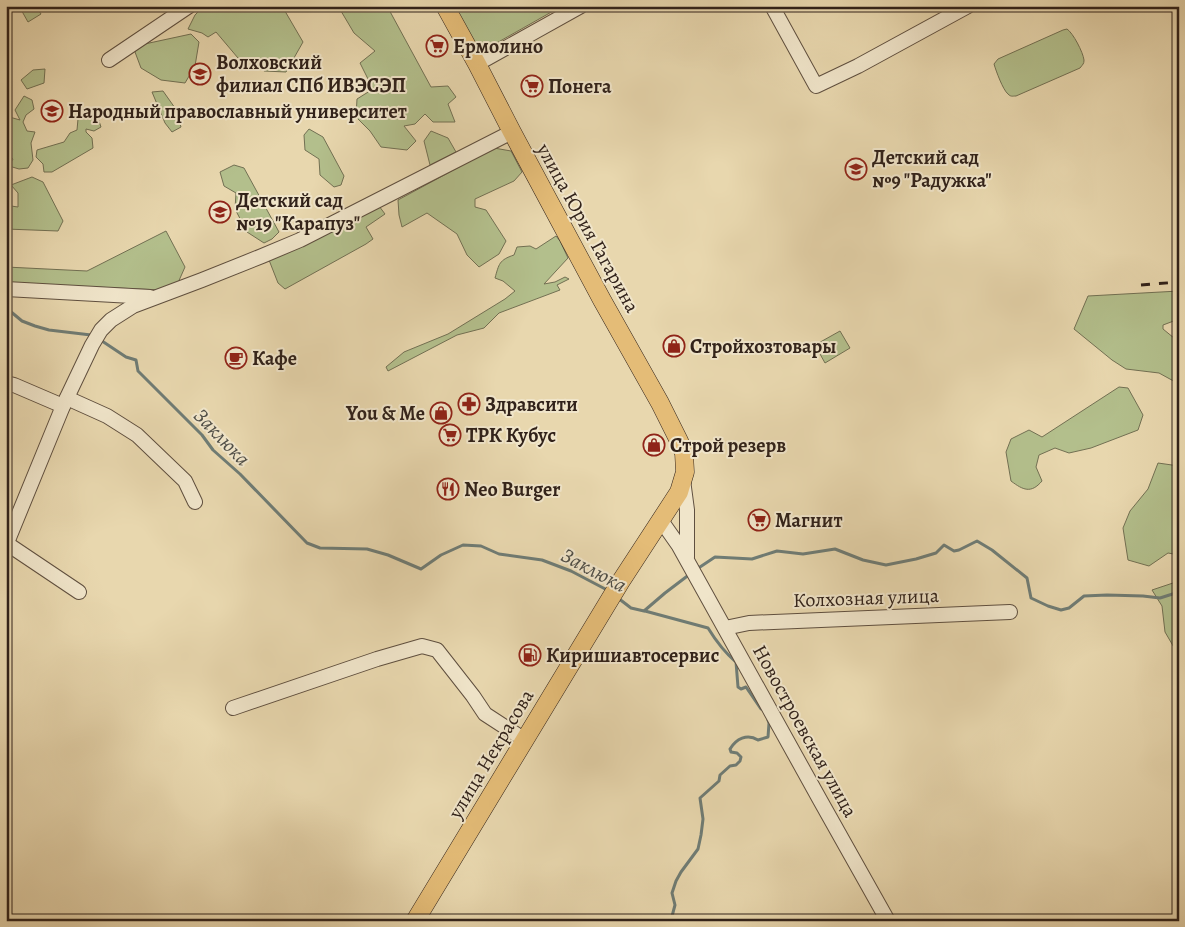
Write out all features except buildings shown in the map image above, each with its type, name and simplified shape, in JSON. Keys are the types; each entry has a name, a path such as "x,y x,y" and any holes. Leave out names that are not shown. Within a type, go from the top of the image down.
{"main road":[{"name":"улица Юрия Гагарина","path":"445,6 602,300 671,424 684,453 684,476"},
{"path":"660,519 679,492 684,476"},
{"name":"улица Некрасова","path":"415,921 660,519"}],"street":[{"path":"109,60 189,6"},
{"path":"477,64 581,6"},
{"path":"772,6 816,86 858,66 968,6"},
{"path":"80,592 6,544 65,402 101,330 111,320 133,306 300,240 512,132"},
{"path":"6,289 155,297"},
{"path":"6,383 107,416 137,435 185,481 196,502"},
{"name":"Новостроевская улица","path":"684,476 687,510 687,560"},
{"name":"Новостроевская улица","path":"660,519 687,560 888,921"},
{"name":"Колхозная улица","path":"725,628 749,623 1010,612"},
{"path":"233,708 422,646 437,650 485,714 525,740"}],"green space":[{"path":"19,6 36,6 41,14 28,22"},
{"path":"204,6 282,6 303,42 286,72 264,71 250,58 238,58 216,32 208,37 188,29 195,15"},
{"path":"338,6 387,6 431,87 448,86 456,97 448,104 455,122 433,122 425,114 415,124 404,126 416,141 407,150 381,147 370,131 356,117 357,99 373,89 360,63 375,51 354,33"},
{"path":"453,6 562,6 479,53"},
{"path":"1067,29 1075,38 1084,60 1080,68 1016,96 1009,95 1002,85 994,64 998,59"},
{"path":"191,34 199,42 195,66 185,83 161,80 141,68 135,52 140,45"},
{"path":"45,69 44,83 27,89 21,80 33,70"},
{"path":"163,91 175,108 181,127 172,132 165,123 152,92"},
{"path":"24,96 32,100 34,109 26,115 23,122 27,131 35,132 31,143 33,160 28,168 19,169 9,166 13,159 6,154 6,116 20,120 15,110"},
{"path":"86,114 97,115 101,127 94,131 86,129 86,132 92,138 93,148 52,172 44,172 43,164 36,157 37,150 64,142 70,133 77,130 78,119"},
{"path":"309,129 323,137 344,176 341,185 334,187 320,175 319,159 305,150 304,135"},
{"path":"431,131 448,138 456,152 430,165 424,141"},
{"path":"494,148 511,151 522,172 514,181 475,199 475,207 486,210 506,241 499,254 479,267 467,255 457,234 427,213 402,227 398,200"},
{"path":"234,165 244,168 279,232 272,239 264,243 247,232 235,209 236,193 224,186 220,172"},
{"path":"32,177 43,182 63,221 58,231 6,229 6,202 11,206 18,207 18,193 11,185"},
{"path":"379,206 385,214 366,227 373,239 285,289 278,283 269,260"},
{"path":"166,231 185,267 177,285 162,290 6,283 6,267 87,271"},
{"path":"556,236 568,258 544,284 555,282 565,277 569,279 557,285 560,290 499,313 484,328 457,335 388,371 386,367 404,352 448,334 515,291 503,281 495,278 500,263 514,255 517,247 530,246 536,249"},
{"path":"1179,291 1179,319 1163,325 1163,329 1174,338 1179,338 1179,384 1159,373 1126,369 1074,329 1088,296"},
{"path":"840,331 850,348 825,363 815,345"},
{"path":"1119,387 1128,388 1143,415 1138,430 1091,448 1069,453 1055,448 1039,455 1036,467 1042,481 1034,488 1019,487 1011,481 1006,452 1011,439 1029,430 1042,437"},
{"path":"1158,463 1179,466 1179,555 1168,553 1149,566 1128,560 1123,528 1130,511 1148,489"},
{"path":"1179,581 1179,656 1165,632 1162,606 1152,590"}],"waterway":[{"name":"Заклюка","path":"6,312 10,311 22,321 49,330 93,336"},
{"name":"Заклюка","path":"99,339 126,357 136,360 138,371 202,435 213,450 240,474 307,543 320,548 367,549 388,555 421,569 441,555 463,545 481,546 499,554 542,560 571,571 609,591"},
{"name":"Заклюка","path":"697,569 715,557 752,559 777,551 803,554 835,549 863,560 886,565 936,553 944,545 954,551 977,541 992,550 1027,578 1031,598 1061,610 1069,608 1084,596 1107,595 1160,598 1179,592"},
{"name":"Заклюка","path":"618,598 631,608 644,611 690,574"},
{"path":"645,611 708,628 720,646 736,662 738,687 741,689 746,687 761,709"},
{"path":"670,921 675,905 672,893 676,881 698,849 703,819 700,798 719,781 720,775 730,766 736,765 740,761 741,757 737,753 731,752 730,749 735,742 746,737 758,740 768,737 768,720"}],"railway":[{"path":"1141,285 1179,282"}],"place":[{"name":"Ермолино","path":"437,46"},
{"name":"Волховский филиал СПб ИВЭСЭП","path":"200,74"},
{"name":"Понега","path":"532,86"},
{"name":"Народный православный университет","path":"52,111"},
{"name":"Детский cад №9 \"Радужка\"","path":"856,169"},
{"name":"Детский сад №19 \"Карапуз\"","path":"220,212"},
{"name":"Стройхозтовары","path":"674,346"},
{"name":"Кафе","path":"236,358"},
{"name":"Здравсити","path":"469,404"},
{"name":"You & Me","path":"441,413"},
{"name":"ТРК Кубус","path":"450,435"},
{"name":"Строй резерв","path":"654,445"},
{"name":"Neo Burger","path":"448,489"},
{"name":"Магнит","path":"759,520"},
{"name":"Киришиавтосервис","path":"530,655"}]}
